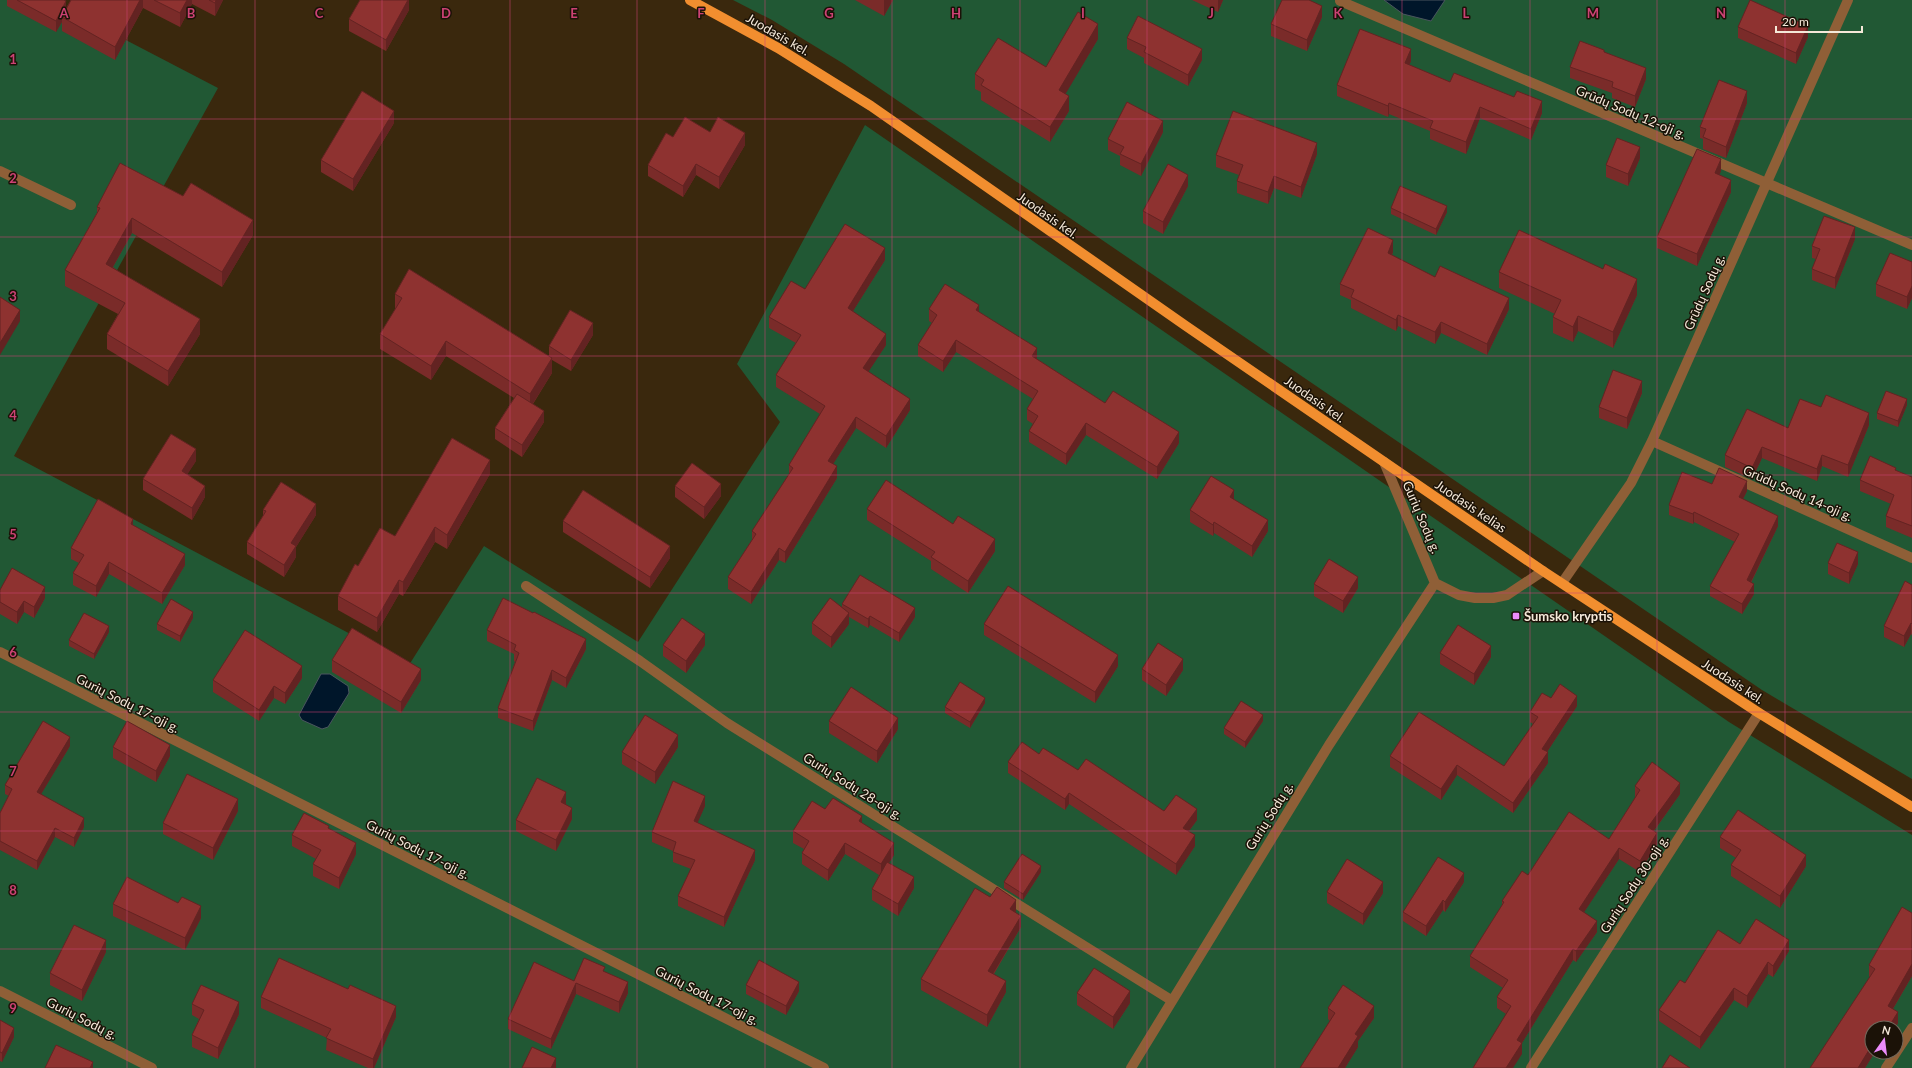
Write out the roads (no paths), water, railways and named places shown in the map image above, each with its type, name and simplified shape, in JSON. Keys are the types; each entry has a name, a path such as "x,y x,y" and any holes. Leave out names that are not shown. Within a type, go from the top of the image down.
{"main road":[{"name":"Juodasis kel.","path":"690,0 778,48 871,106 1384,462"},
{"name":"Juodasis kelias","path":"1384,462 1543,571"},
{"name":"Juodasis kel.","path":"1543,571 1759,713 1912,807"}],"street":[{"name":"Grūdų Sodų g.","path":"1562,583 1631,483 1652,441 1848,0"},
{"name":"Grūdų Sodų 12-oji g.","path":"1340,1 1912,245"},
{"path":"0,171 71,205"},
{"name":"Grūdų Sodų 14-oji g.","path":"1652,441 1912,558"},
{"name":"Gurių Sodų g.","path":"1131,1068 1171,1000 1325,751 1435,583 1384,462"},
{"path":"1435,583 1459,595 1475,598 1493,598 1507,595 1543,571"},
{"name":"Gurių Sodų 28-oji g.","path":"526,586 640,661 727,723 1171,1000"},
{"name":"Gurių Sodų 17-oji g.","path":"0,652 824,1068"},
{"name":"Gurių Sodų 30-oji g.","path":"1531,1068 1759,713"},
{"name":"Gurių Sodų g.","path":"0,991 152,1068"},
{"path":"1886,1068 1912,1028"}],"water":[{"path":"1384,0 1445,0 1431,21 1403,14"},
{"path":"321,674 330,674 348,686 349,693 328,727 322,729 302,720 299,715"}],"place":[{"name":"Šumsko kryptis","path":"1516,616"}]}
